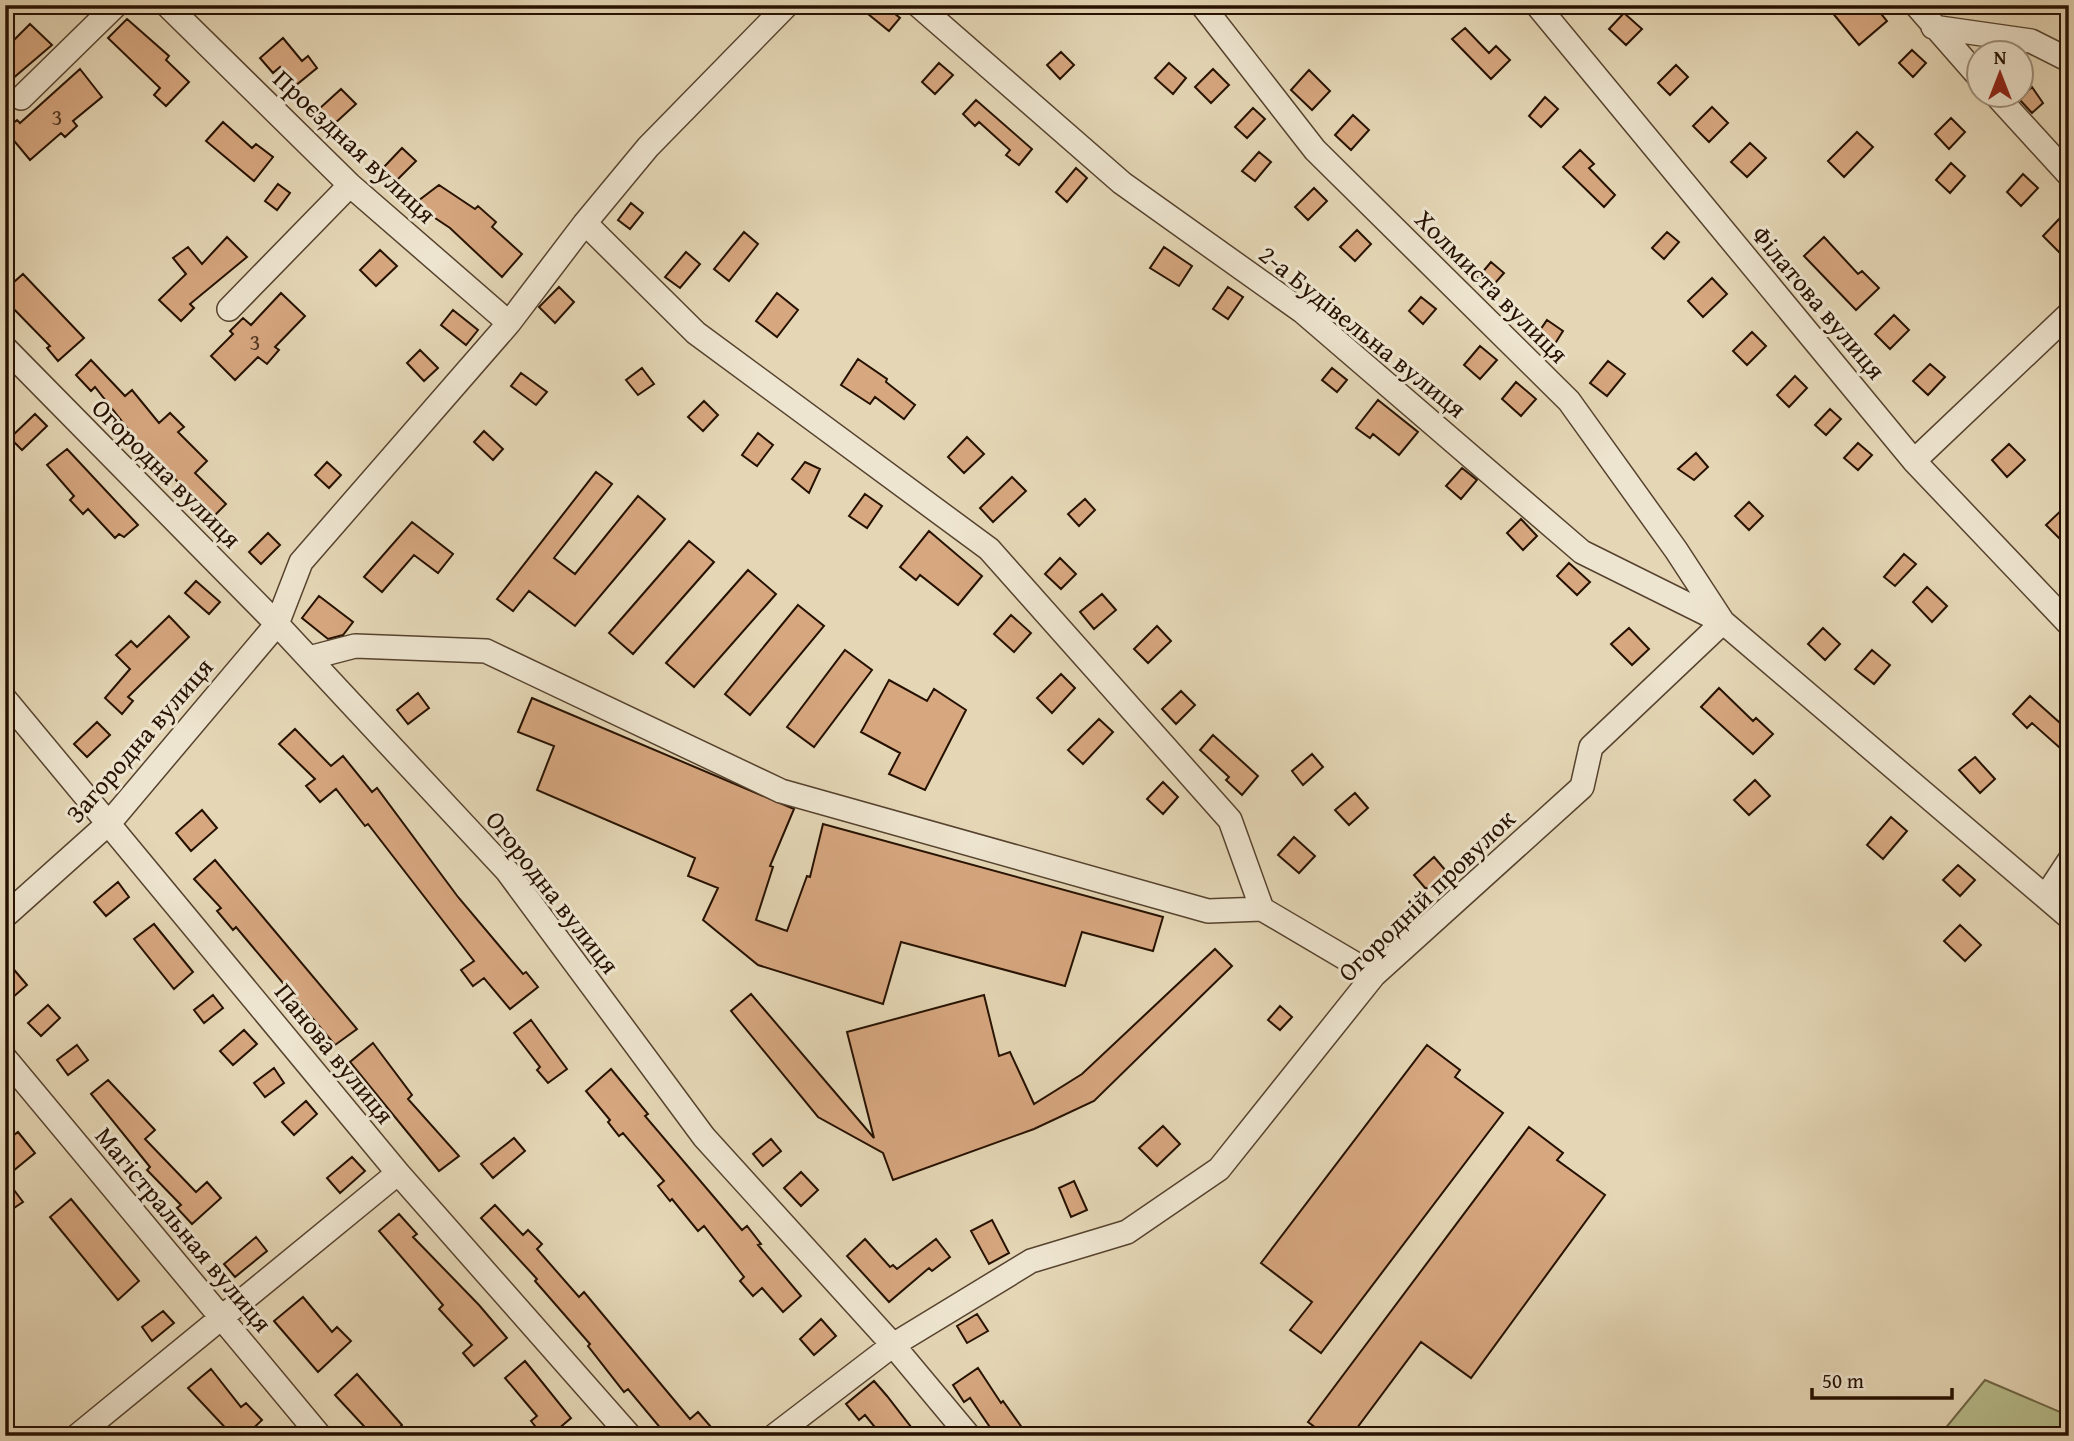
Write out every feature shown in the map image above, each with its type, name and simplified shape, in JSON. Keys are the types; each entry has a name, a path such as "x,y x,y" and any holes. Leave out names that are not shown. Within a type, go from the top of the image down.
{"street":[{"path":"21,98 116,5"},
{"name":"Проєздная вулиця","path":"167,5 350,185 509,323"},
{"name":"Загородна вулиця","path":"5,916 110,822 277,624 302,562 509,323 585,223 648,147 788,5"},
{"name":"2-а Будівельна вулиця","path":"918,5 1122,183 1303,312 1582,552 1723,622"},
{"name":"Холмиста вулиця","path":"1202,5 1315,150 1569,401 1676,550 1723,622"},
{"name":"Філатова вулиця","path":"1537,5 1914,461 2069,624"},
{"path":"1916,5 1966,64"},
{"path":"1933,27 2031,41 2069,60"},
{"path":"2008,108 2069,175"},
{"path":"229,309 350,185"},
{"path":"585,223 696,332 989,549 1230,820 1262,909"},
{"path":"1914,461 2069,314"},
{"name":"Огородна вулиця","path":"5,348 277,624 507,870 704,1137 893,1345 970,1436"},
{"path":"1723,622 2069,917"},
{"name":"Огородній провулок","path":"774,1436 893,1345 1031,1261 1127,1232 1219,1169 1374,975 1582,787 1591,747 1723,622"},
{"path":"309,658 355,646 485,651 781,791 1208,911 1262,909 1374,975"},
{"name":"Панова вулиця","path":"5,699 110,822 398,1173 630,1436"},
{"path":"2046,897 2069,862"},
{"name":"Магістральная вулиця","path":"5,1058 320,1436"},
{"path":"77,1436 398,1173"}],"green space":[{"path":"1985,1380 2065,1414 2069,1417 2069,1436 1939,1436"}],"building":[{"path":"857,5 884,5 900,18 889,31"},
{"path":"1826,5 1853,5 1860,13 1874,5 1887,21 1859,45"},
{"path":"1624,13 1642,29 1626,45 1609,29"},
{"path":"127,19 169,56 166,60 189,82 166,106 154,95 160,88 108,38"},
{"path":"30,24 52,45 5,85 5,49"},
{"path":"1465,28 1489,53 1496,46 1510,60 1491,79 1452,39"},
{"path":"283,38 302,61 308,56 317,68 295,86 280,67 273,73 260,58"},
{"path":"1912,50 1926,63 1913,77 1899,63"},
{"path":"1061,52 1074,65 1060,79 1047,65"},
{"path":"939,63 953,75 935,94 922,82"},
{"path":"1169,63 1186,78 1173,94 1155,78"},
{"path":"1676,65 1688,77 1670,95 1658,83"},
{"path":"80,69 102,97 73,121 77,126 65,137 61,133 30,160 5,130 17,120 20,123"},
{"path":"1213,69 1229,85 1211,103 1195,87"},
{"path":"1309,70 1330,91 1312,110 1291,90"},
{"path":"341,89 356,104 333,125 319,109"},
{"path":"2036,93 2043,103 2032,113 2027,108 2036,108"},
{"path":"1545,97 1558,109 1541,127 1529,116"},
{"path":"976,100 1032,149 1019,165 1006,155 1010,150 979,122 975,126 963,114"},
{"path":"1712,107 1728,123 1709,142 1693,126"},
{"path":"1253,108 1265,119 1247,138 1235,127"},
{"path":"1353,115 1369,130 1351,150 1335,135"},
{"path":"1951,118 1965,132 1949,149 1935,134"},
{"path":"223,122 252,148 256,144 273,157 254,181 206,141"},
{"path":"1857,132 1873,147 1844,177 1828,161"},
{"path":"1750,143 1766,158 1747,177 1731,162"},
{"path":"402,148 416,161 396,181 383,168"},
{"path":"1580,150 1594,164 1589,168 1615,195 1604,207 1563,167"},
{"path":"1259,152 1271,162 1255,181 1242,171"},
{"path":"1951,163 1965,176 1950,193 1936,180"},
{"path":"1076,168 1087,178 1067,202 1056,192"},
{"path":"2023,174 2038,188 2021,206 2007,192"},
{"path":"278,184 290,193 277,210 265,201"},
{"path":"439,185 475,209 478,206 496,222 492,227 522,254 502,277 450,228 414,204"},
{"path":"1314,188 1327,201 1308,220 1295,207"},
{"path":"631,203 643,213 630,229 618,220"},
{"path":"2061,217 2069,224 2069,242 2059,252 2043,236"},
{"path":"1357,230 1371,244 1355,261 1340,247"},
{"path":"744,232 758,244 729,281 714,269"},
{"path":"1667,232 1679,242 1664,259 1652,248"},
{"path":"227,237 247,257 190,304 194,308 181,321 159,300 186,274 173,258 188,247 202,264"},
{"path":"1824,237 1858,274 1862,271 1879,288 1856,310 1804,256"},
{"path":"1164,247 1192,266 1179,286 1150,268"},
{"path":"380,250 397,266 376,286 360,270"},
{"path":"686,252 700,264 680,288 665,277"},
{"path":"1491,262 1504,273 1488,291 1476,280"},
{"path":"23,274 84,338 58,361 47,348 50,346 5,300 5,290"},
{"path":"1712,278 1727,294 1703,317 1688,301"},
{"path":"559,287 574,302 555,323 539,307"},
{"path":"1228,287 1243,297 1228,319 1213,309"},
{"path":"281,293 305,316 275,347 279,350 267,364 258,357 235,380 211,356 233,334 230,331 243,318 251,325"},
{"path":"777,293 798,310 777,337 756,321"},
{"path":"1421,297 1436,309 1423,324 1409,311"},
{"path":"453,310 478,330 466,345 441,325"},
{"path":"1894,315 1909,330 1890,349 1875,334"},
{"path":"1547,320 1563,331 1549,353 1532,342"},
{"path":"1752,332 1766,346 1747,365 1733,351"},
{"path":"1480,346 1497,360 1480,379 1464,365"},
{"path":"420,350 438,368 424,381 407,363"},
{"path":"858,359 887,379 886,382 915,405 904,419 875,397 870,404 841,385"},
{"path":"91,360 125,396 132,390 159,423 170,413 184,427 178,432 207,461 195,473 226,504 210,520 197,507 200,504 139,443 95,387 91,391 76,375"},
{"path":"1608,361 1625,374 1607,396 1590,383"},
{"path":"1930,364 1945,377 1928,395 1913,381"},
{"path":"642,368 654,384 638,395 626,380"},
{"path":"1332,368 1347,380 1337,392 1322,380"},
{"path":"521,373 547,392 536,405 511,386"},
{"path":"1795,376 1807,388 1789,407 1777,395"},
{"path":"1516,382 1536,399 1521,416 1502,399"},
{"path":"1378,400 1418,432 1399,455 1373,434 1370,438 1356,428"},
{"path":"704,401 718,415 703,431 688,417"},
{"path":"1830,409 1841,419 1826,435 1815,425"},
{"path":"35,414 47,426 22,450 10,438"},
{"path":"484,431 503,449 493,460 474,442"},
{"path":"758,433 773,445 757,466 742,455"},
{"path":"967,437 984,454 964,473 948,457"},
{"path":"1858,443 1872,455 1858,470 1844,458"},
{"path":"2009,444 2025,460 2007,477 1992,460"},
{"path":"67,449 138,525 124,537 119,534 115,538 88,509 83,514 70,500 74,496 47,465"},
{"path":"1696,453 1708,467 1694,480 1678,469"},
{"path":"327,462 341,475 329,488 315,475"},
{"path":"805,462 820,469 809,493 792,479"},
{"path":"1462,468 1477,480 1461,499 1446,486"},
{"path":"596,472 612,484 554,558 575,574 638,496 665,519 575,626 529,591 513,611 497,599"},
{"path":"1012,477 1026,491 993,522 980,508"},
{"path":"865,494 882,506 867,528 849,516"},
{"path":"1085,499 1095,510 1079,526 1068,514"},
{"path":"1749,502 1763,516 1749,530 1735,516"},
{"path":"2069,503 2069,548 2046,525"},
{"path":"1521,519 1537,536 1523,550 1507,533"},
{"path":"412,522 453,554 438,573 414,555 382,592 364,577"},
{"path":"929,531 982,576 958,605 920,575 916,580 900,567"},
{"path":"268,533 280,545 261,564 249,552"},
{"path":"689,541 714,562 633,654 609,633"},
{"path":"1904,554 1916,564 1895,586 1884,577"},
{"path":"1060,558 1076,574 1061,589 1045,574"},
{"path":"1569,563 1590,582 1577,595 1557,576"},
{"path":"748,570 776,594 694,687 666,663"},
{"path":"196,581 220,602 209,614 185,593"},
{"path":"1927,587 1947,606 1932,622 1913,602"},
{"path":"1102,594 1116,610 1094,629 1080,612"},
{"path":"319,596 353,622 343,635 328,639 302,618"},
{"path":"798,605 824,626 750,715 725,694"},
{"path":"1011,615 1031,633 1014,652 994,634"},
{"path":"169,616 189,637 128,697 133,701 122,714 105,698 130,669 116,655 131,641 137,647"},
{"path":"1157,626 1171,641 1148,663 1134,649"},
{"path":"1629,628 1649,649 1632,665 1611,644"},
{"path":"1823,628 1840,644 1825,660 1808,644"},
{"path":"845,650 872,670 814,747 787,727"},
{"path":"1872,650 1890,665 1874,684 1855,669"},
{"path":"1061,674 1075,688 1052,713 1037,698"},
{"path":"889,680 927,701 934,689 966,710 925,790 889,774 900,753 861,732"},
{"path":"1719,688 1753,721 1756,718 1773,734 1753,754 1701,707"},
{"path":"1181,691 1195,705 1176,724 1162,709"},
{"path":"418,693 429,708 408,724 397,710"},
{"path":"2030,696 2069,731 2069,756 2032,723 2027,728 2013,714"},
{"path":"532,698 794,809 770,866 773,867 756,920 787,931 807,876 810,877 823,824 1163,917 1153,951 1082,932 1065,986 901,942 883,1004 758,965 703,920 718,888 688,876 695,858 537,790 554,746 518,732"},
{"path":"1099,719 1113,732 1083,764 1068,750"},
{"path":"97,722 110,735 87,757 74,744"},
{"path":"295,729 331,766 343,756 372,792 377,788 458,897 523,974 526,972 538,987 510,1009 484,978 473,986 461,970 474,961 368,824 365,826 336,789 320,802 306,786 315,779 279,744"},
{"path":"1213,735 1258,776 1242,795 1226,780 1229,777 1200,750"},
{"path":"1312,754 1323,767 1303,785 1292,771"},
{"path":"1975,757 1995,779 1980,793 1959,770"},
{"path":"1755,780 1770,796 1749,815 1734,800"},
{"path":"1163,782 1178,797 1163,814 1147,799"},
{"path":"1355,793 1368,808 1349,825 1335,810"},
{"path":"202,810 217,828 191,851 176,833"},
{"path":"1891,817 1907,831 1883,859 1867,845"},
{"path":"1294,837 1315,856 1299,873 1278,855"},
{"path":"1434,857 1446,871 1426,889 1414,875"},
{"path":"215,860 357,1029 335,1045 236,927 233,930 217,911 221,908 194,879"},
{"path":"1958,865 1975,880 1960,896 1943,880"},
{"path":"118,882 129,897 106,916 94,902"},
{"path":"154,924 193,972 174,989 134,939"},
{"path":"1960,925 1981,945 1965,961 1944,941"},
{"path":"1215,949 1232,966 1094,1101 1034,1129 893,1180 883,1153 818,1117 731,1011 751,994 874,1138 847,1032 984,995 999,1056 1010,1052 1034,1104 1082,1074"},
{"path":"5,959 27,985 5,1004"},
{"path":"213,995 223,1008 204,1023 194,1010"},
{"path":"48,1005 60,1018 41,1036 28,1023"},
{"path":"1280,1006 1292,1017 1280,1030 1268,1020"},
{"path":"531,1020 567,1069 548,1083 537,1070 540,1067 514,1033"},
{"path":"244,1030 257,1044 233,1065 220,1051"},
{"path":"373,1043 412,1095 408,1099 459,1156 439,1171 350,1062"},
{"path":"77,1045 88,1060 68,1075 57,1060"},
{"path":"1427,1045 1460,1070 1455,1077 1503,1113 1321,1353 1290,1330 1312,1302 1261,1263"},
{"path":"274,1068 284,1083 265,1097 254,1083"},
{"path":"611,1069 648,1114 645,1116 742,1230 747,1226 761,1244 758,1245 801,1296 783,1312 762,1288 753,1296 740,1281 744,1277 704,1226 698,1231 672,1199 670,1201 658,1186 664,1181 623,1133 619,1136 608,1122 610,1120 586,1091"},
{"path":"108,1080 155,1130 145,1139 196,1192 207,1182 221,1198 192,1224 177,1208 181,1205 147,1170 150,1167 91,1094"},
{"path":"306,1101 317,1114 294,1135 282,1122"},
{"path":"1163,1126 1180,1144 1157,1166 1139,1148"},
{"path":"1529,1127 1563,1153 1557,1160 1605,1195 1471,1378 1421,1342 1351,1436 1327,1436 1308,1422"},
{"path":"18,1132 35,1153 13,1171 5,1161 5,1142"},
{"path":"514,1138 525,1151 493,1178 481,1164"},
{"path":"771,1139 781,1151 763,1166 753,1154"},
{"path":"352,1157 365,1171 340,1193 327,1178"},
{"path":"801,1172 818,1190 801,1206 784,1188"},
{"path":"1074,1181 1087,1210 1071,1217 1059,1188"},
{"path":"14,1190 23,1202 5,1214 5,1196"},
{"path":"71,1199 139,1281 118,1300 50,1217"},
{"path":"495,1205 523,1235 528,1230 542,1244 537,1249 579,1297 584,1292 690,1419 698,1412 711,1427 703,1436 667,1436 628,1389 624,1392 588,1346 590,1344 535,1281 537,1279 481,1218"},
{"path":"399,1214 417,1234 413,1237 507,1338 474,1366 463,1353 472,1345 439,1309 443,1305 379,1231"},
{"path":"992,1220 1009,1253 989,1264 971,1231"},
{"path":"256,1237 267,1251 235,1277 224,1264"},
{"path":"865,1239 890,1267 893,1265 897,1269 936,1239 950,1257 932,1271 929,1268 889,1302 847,1256"},
{"path":"303,1297 332,1332 337,1327 351,1341 318,1372 274,1321"},
{"path":"163,1311 174,1323 152,1341 142,1327"},
{"path":"977,1314 988,1331 967,1343 957,1326"},
{"path":"821,1319 836,1336 814,1355 800,1339"},
{"path":"525,1361 571,1418 550,1436 543,1436 531,1421 537,1416 505,1378"},
{"path":"978,1368 1001,1403 1003,1401 1028,1436 996,1436 970,1398 964,1402 953,1385"},
{"path":"211,1369 241,1407 246,1403 262,1420 245,1436 233,1436 188,1388"},
{"path":"357,1374 402,1425 390,1436 373,1436 335,1395"},
{"path":"874,1381 918,1436 882,1436 865,1415 859,1420 846,1404"}]}
